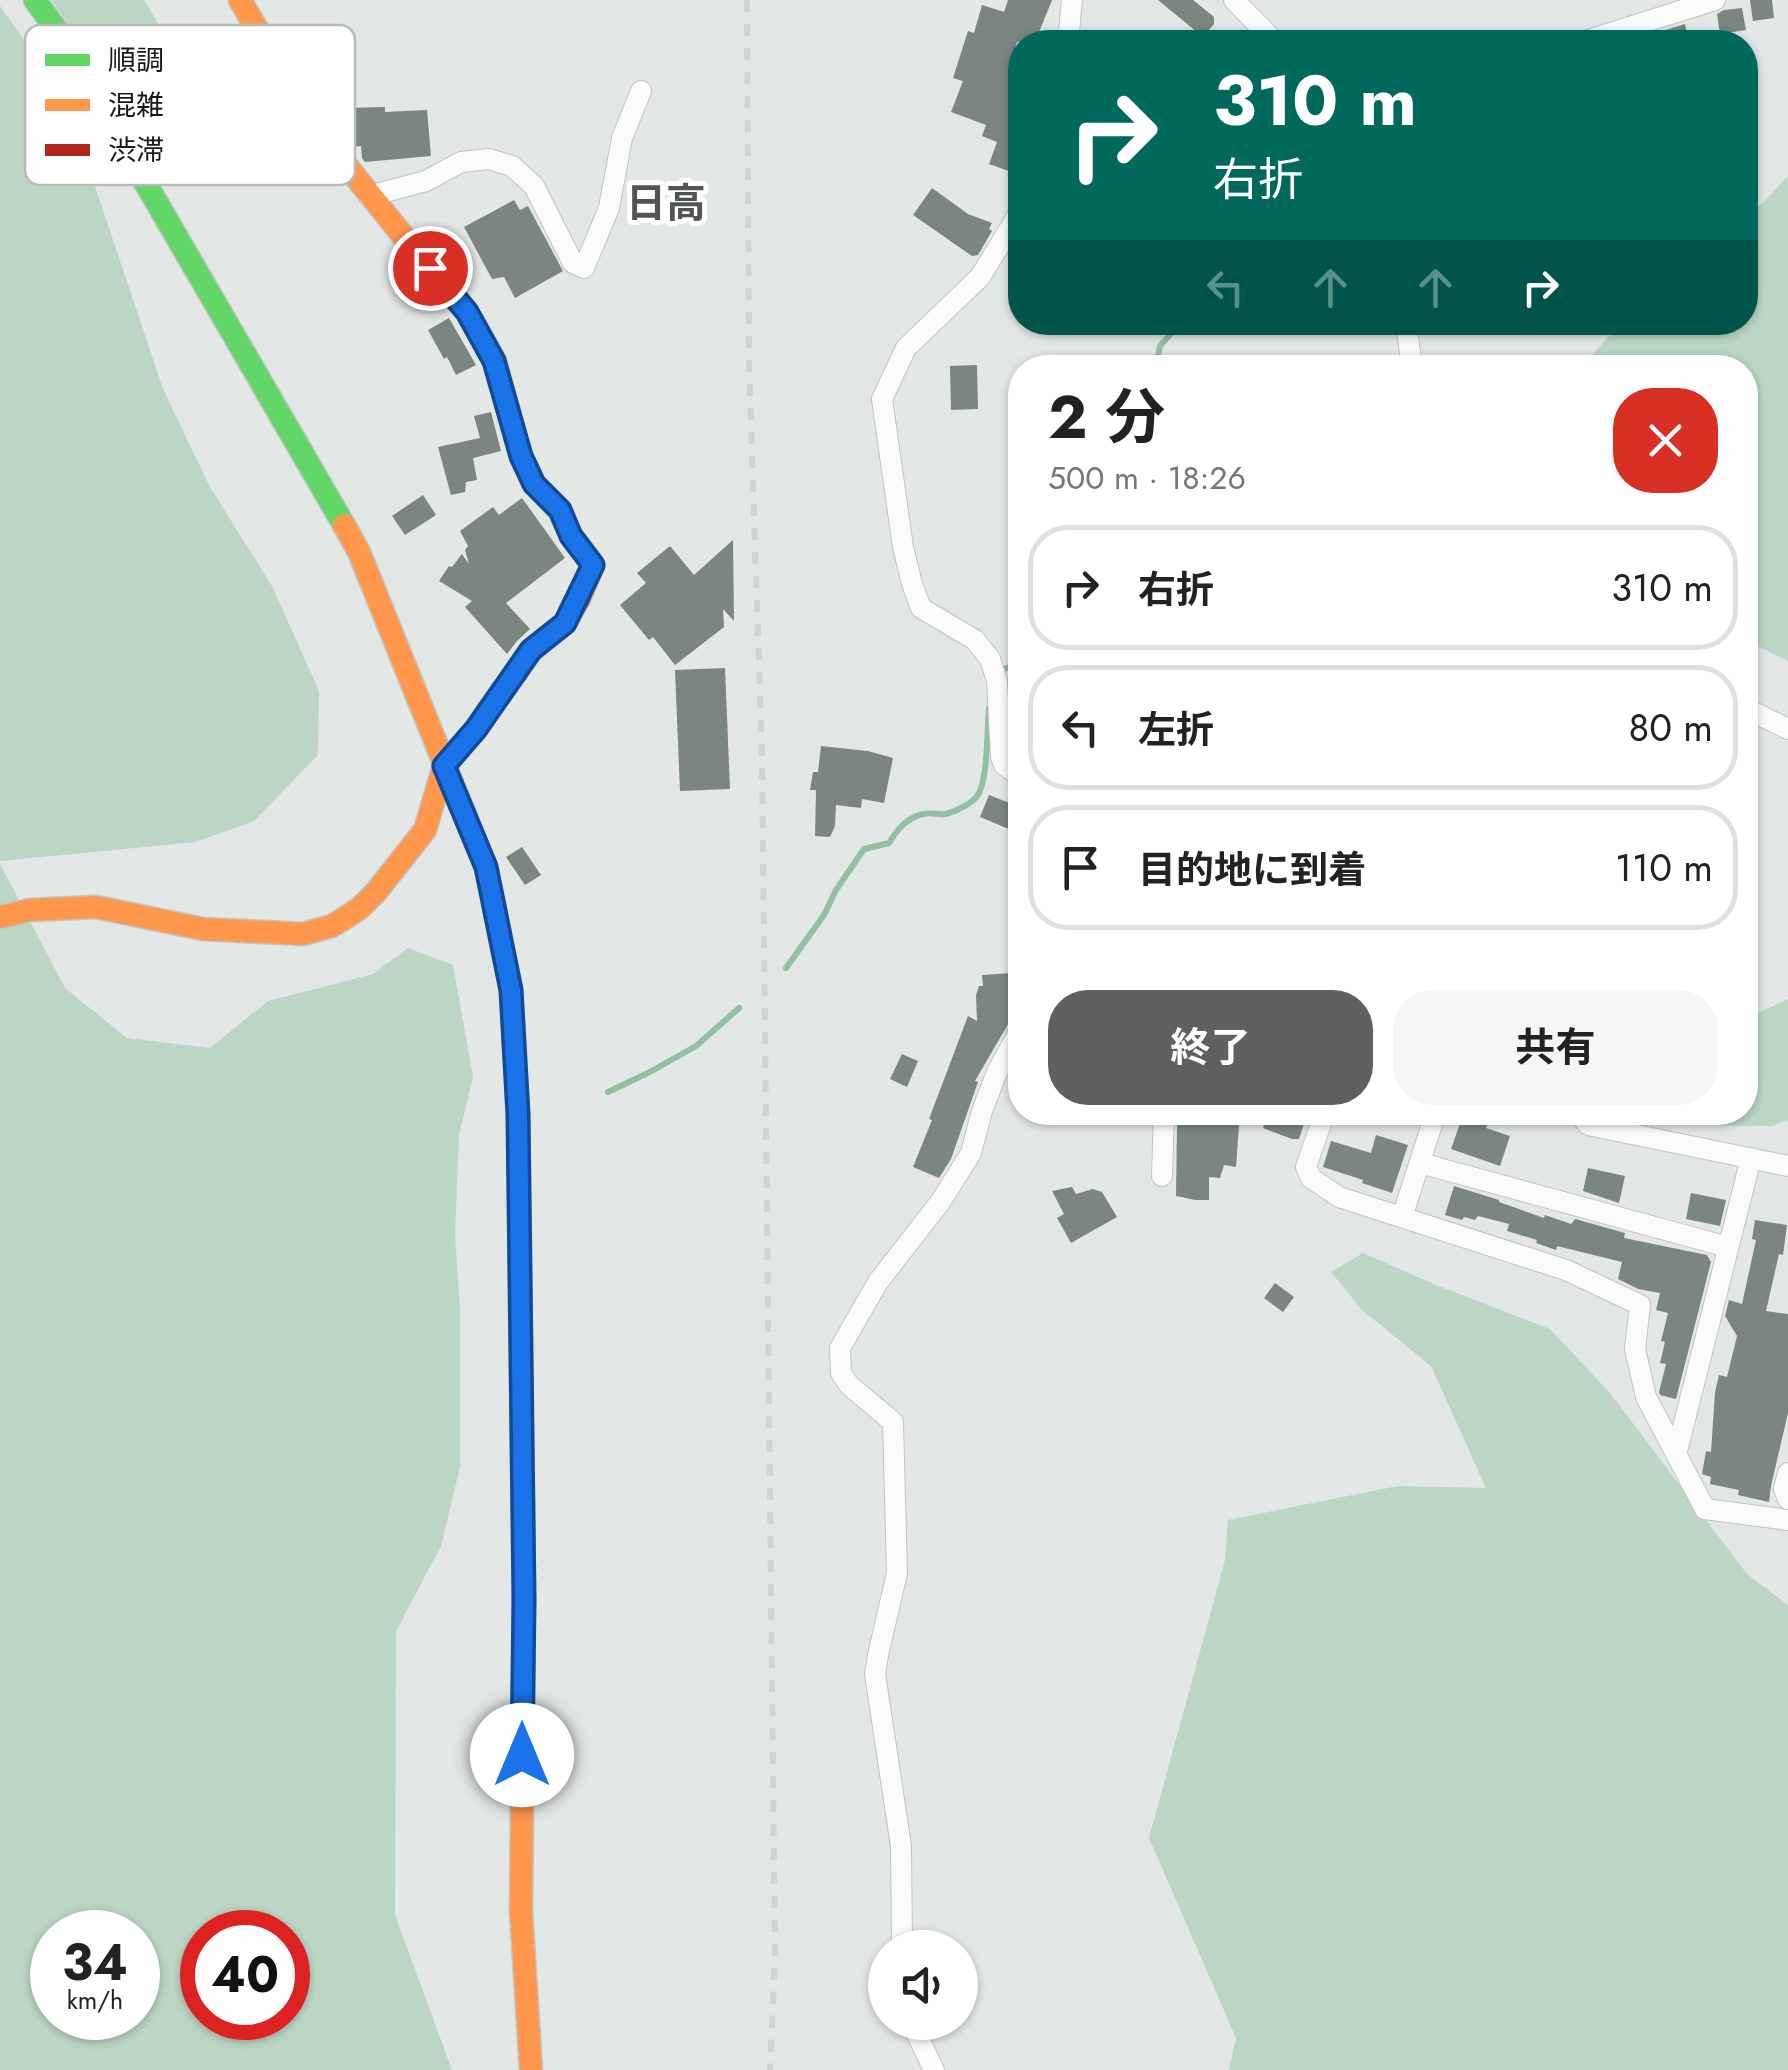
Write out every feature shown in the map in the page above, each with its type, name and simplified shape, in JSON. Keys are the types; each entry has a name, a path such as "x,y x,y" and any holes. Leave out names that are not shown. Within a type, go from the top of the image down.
{"street":[{"path":"35,0 52,25"},
{"path":"240,0 254,25"},
{"path":"1069,30 1072,0"},
{"path":"1234,0 1263,30"},
{"path":"1620,30 1715,0"},
{"path":"369,196 426,181 461,162 488,159 512,166 534,186 573,262 584,268 609,208 622,138 641,91"},
{"path":"0,917 30,910 96,906 203,929 303,934 332,926 359,909 376,892 425,830 444,766 476,729 531,650 565,623 593,565 571,536 560,510 534,484 521,456 494,361 467,312 355,178"},
{"path":"146,185 359,552 486,867 511,990 518,1114 524,1599 521,1912 531,2070"},
{"path":"1008,232 980,277 906,348 882,399 903,548 912,584 921,608 975,640 990,658 997,680 1001,758 1008,768"},
{"path":"1758,714 1788,728"},
{"path":"902,1930 902,1846 876,1674 898,1573 893,1422 849,1385 841,1373 840,1348 878,1282 941,1202 971,1153 982,1111 1008,1054"},
{"path":"1162,1176 1164,1125"},
{"path":"1321,1125 1306,1167 1311,1178 1339,1197 1566,1270 1640,1305 1635,1350 1646,1398 1705,1509 1788,1520"},
{"path":"1402,1217 1432,1125"},
{"path":"1588,1125 1788,1166"},
{"path":"1676,1455 1751,1158"},
{"path":"1420,1162 1728,1247"},
{"path":"920,2040 934,2070"}],"green space":[{"path":"52,0 144,0 159,25 68,25"},
{"path":"0,6 25,41 25,185 94,185 163,389 210,487 272,586 319,691 318,755 254,821 196,842 0,861"},
{"path":"1788,176 1788,661 1758,646 1758,355 1591,355 1611,335 1758,335 1758,206"},
{"path":"0,864 65,988 127,1038 210,1048 268,1001 373,974 408,948 453,965 473,1077 459,1135 455,1234 460,1309 460,1467 441,1546 396,1631 395,1915 452,2070 0,2070"},
{"path":"1788,999 1788,1120 1772,1126 1699,1125 1758,1125 1758,1013"},
{"path":"1363,1253 1550,1329 1610,1393 1747,1574 1788,1605 1788,2070 1229,2070 1236,2038 1149,1838 1225,1560 1228,1520 1398,1486 1486,1488 1431,1366 1362,1310 1331,1272"}],"building":[{"path":"1008,0 1052,0 1040,30 1008,30 1008,171 989,164 997,142 982,136 986,125 951,112 963,81 953,78 968,31 974,33 982,5 1004,12"},
{"path":"1158,0 1193,0 1214,17 1209,30 1194,30"},
{"path":"1750,0 1772,0 1774,18 1753,21"},
{"path":"1742,8 1746,30 1719,30 1717,14"},
{"path":"385,107 385,112 427,110 431,156 365,162 361,146 355,147 355,108"},
{"path":"932,188 968,214 992,223 992,231 978,255 972,256 913,215"},
{"path":"514,200 520,210 528,206 563,271 515,298 504,277 492,279 464,227"},
{"path":"449,318 476,365 456,375 428,330"},
{"path":"977,365 978,409 951,410 950,366"},
{"path":"491,412 501,451 473,458 477,480 466,482 465,492 451,495 438,447 480,438 474,416"},
{"path":"423,495 436,515 405,535 392,516"},
{"path":"522,498 565,558 506,603 530,629 507,654 465,607 472,601 439,581 462,554 469,564 465,550 468,546 460,531 493,507 499,515"},
{"path":"733,540 734,621 723,609 724,627 675,665 620,605 646,583 637,573 670,546 694,575"},
{"path":"725,668 730,789 680,791 675,670"},
{"path":"821,746 893,758 884,803 862,799 861,808 836,805 830,837 815,836 816,790 810,790 813,772 818,772"},
{"path":"989,795 1008,802 1008,829 980,817"},
{"path":"522,847 541,875 525,885 506,857"},
{"path":"1008,973 1008,1024 975,1081 978,1082 951,1159 939,1178 913,1167 968,1016 977,1021 976,995 979,986 983,986 982,975"},
{"path":"902,1054 918,1061 907,1087 890,1079"},
{"path":"1239,1125 1236,1167 1224,1165 1220,1178 1209,1177 1209,1200 1176,1196 1177,1126"},
{"path":"1264,1125 1304,1125 1299,1139 1263,1128"},
{"path":"1459,1125 1487,1125 1486,1128 1510,1136 1500,1166 1451,1149"},
{"path":"1376,1135 1408,1145 1392,1193 1323,1167 1331,1141 1371,1153"},
{"path":"1588,1168 1625,1176 1619,1203 1583,1191"},
{"path":"1454,1186 1544,1218 1545,1215 1571,1224 1575,1219 1625,1233 1624,1238 1707,1255 1711,1262 1676,1399 1659,1392 1666,1364 1660,1363 1665,1342 1661,1341 1668,1313 1656,1310 1660,1293 1638,1289 1618,1279 1622,1262 1557,1246 1556,1250 1507,1231 1509,1224 1478,1216 1475,1220 1462,1220 1445,1215"},
{"path":"1072,1187 1076,1194 1093,1189 1102,1192 1117,1217 1071,1243 1057,1218 1064,1214 1052,1191"},
{"path":"1691,1193 1726,1200 1720,1226 1686,1219"},
{"path":"1755,1220 1787,1225 1783,1255 1779,1254 1766,1311 1788,1314 1788,1413 1769,1502 1710,1484 1711,1477 1702,1474 1706,1451 1711,1452 1719,1375 1727,1377 1737,1336 1725,1316 1729,1300 1742,1304 1756,1240 1752,1239"},
{"path":"1275,1283 1294,1297 1283,1312 1264,1298"}],"waterway":[{"path":"1158,355 1170,335"},
{"path":"996,672 1008,668"},
{"path":"786,968 864,849 889,843 912,818 926,813 950,813 977,797 984,775 989,708"},
{"path":"608,1092 696,1046 739,1008"}],"railway":[{"path":"747,0 749,364 762,757 775,1956 770,2070"}],"traffic: fast":[{"path":"35,0 53,25"},
{"path":"147,185 344,525"}],"traffic: slow":[{"path":"240,0 255,25"},
{"path":"355,176 412,247"},
{"path":"344,525 359,552 486,867 496,916"},
{"path":"0,917 30,910 96,907 203,929 303,934 332,926 359,909 376,892 425,830 444,766 495,701"},
{"path":"524,1600 521,1911 531,2070"}],"traffic: jam":[{"path":"412,247 467,312 495,361 521,457 534,484 559,510 571,536 593,565 565,623 531,651 495,701"},
{"path":"496,916 511,990 518,1114 524,1600"}],"district":[{"name":"日高","path":"666,203"}],"route":[{"path":"430,268 467,312 494,361 521,456 534,484 560,510 571,536 593,565 565,623 531,650 476,729 444,766 486,867 511,990 518,1114 522,1755"}]}
